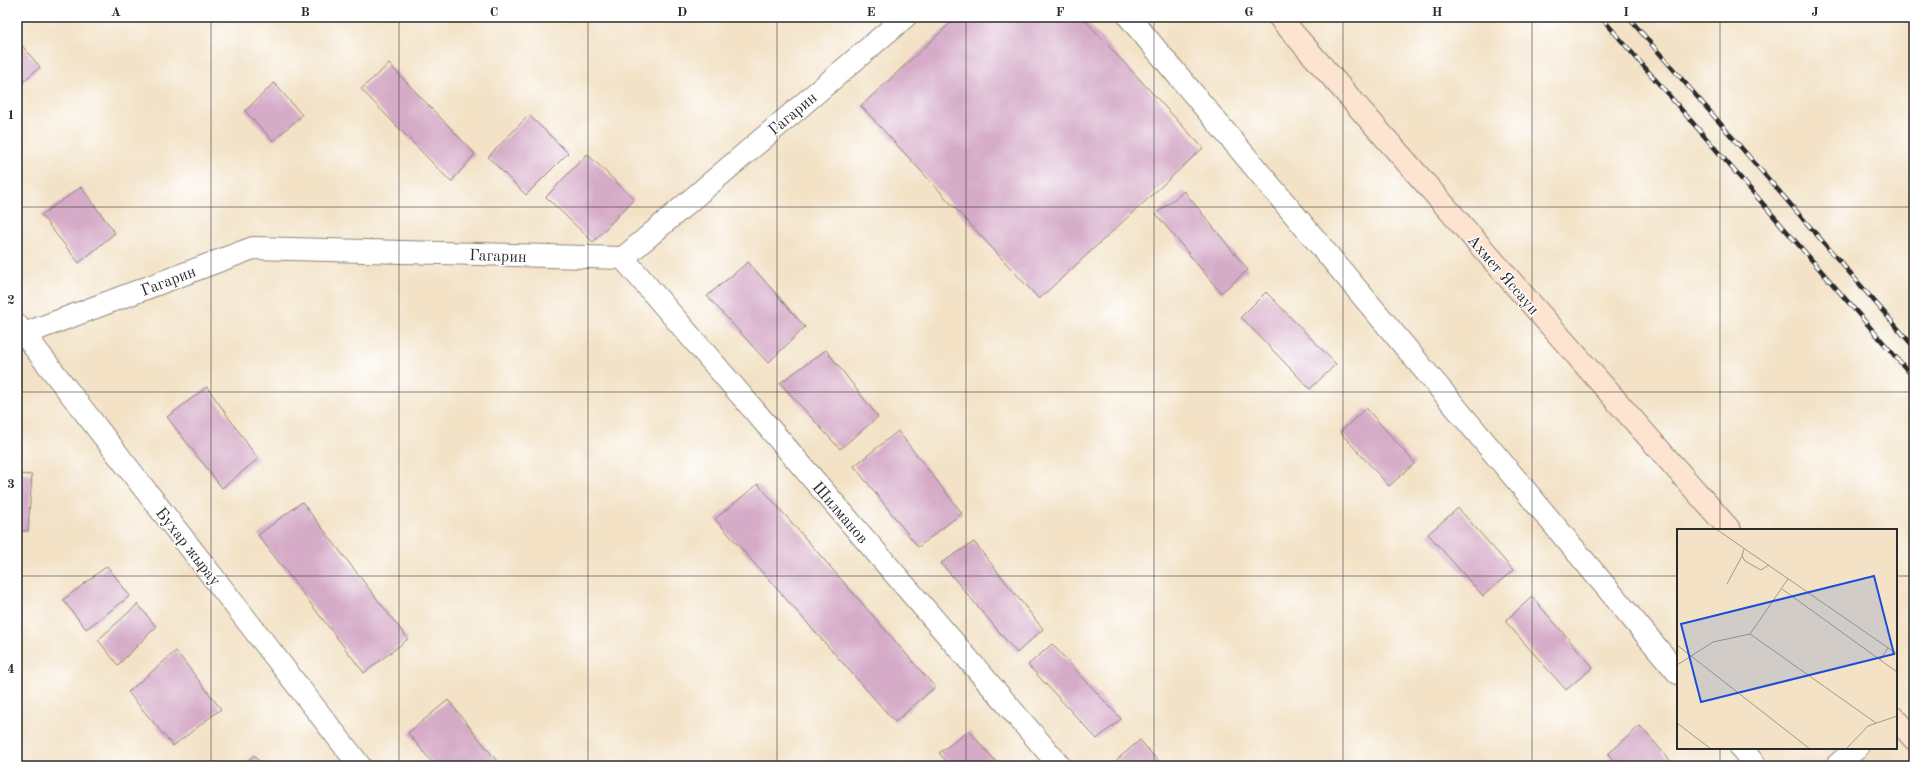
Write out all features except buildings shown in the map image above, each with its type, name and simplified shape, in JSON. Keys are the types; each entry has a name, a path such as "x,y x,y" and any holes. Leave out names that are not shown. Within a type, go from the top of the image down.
{"main road":[{"name":"Ахмет Яссауи","path":"1279,17 1729,529"},
{"path":"1897,720 1914,739"}],"street":[{"name":"Гагарин","path":"19,331 253,248 623,258 905,17"},
{"path":"1129,17 1677,672"},
{"name":"Шилманов","path":"623,258 1060,766"},
{"name":"Бухар жырау","path":"19,331 360,766"},
{"path":"1742,749 1756,766"},
{"path":"1836,766 1856,749"}],"railway":[{"path":"1601,17 1914,378"},
{"path":"1628,17 1914,347"}]}
